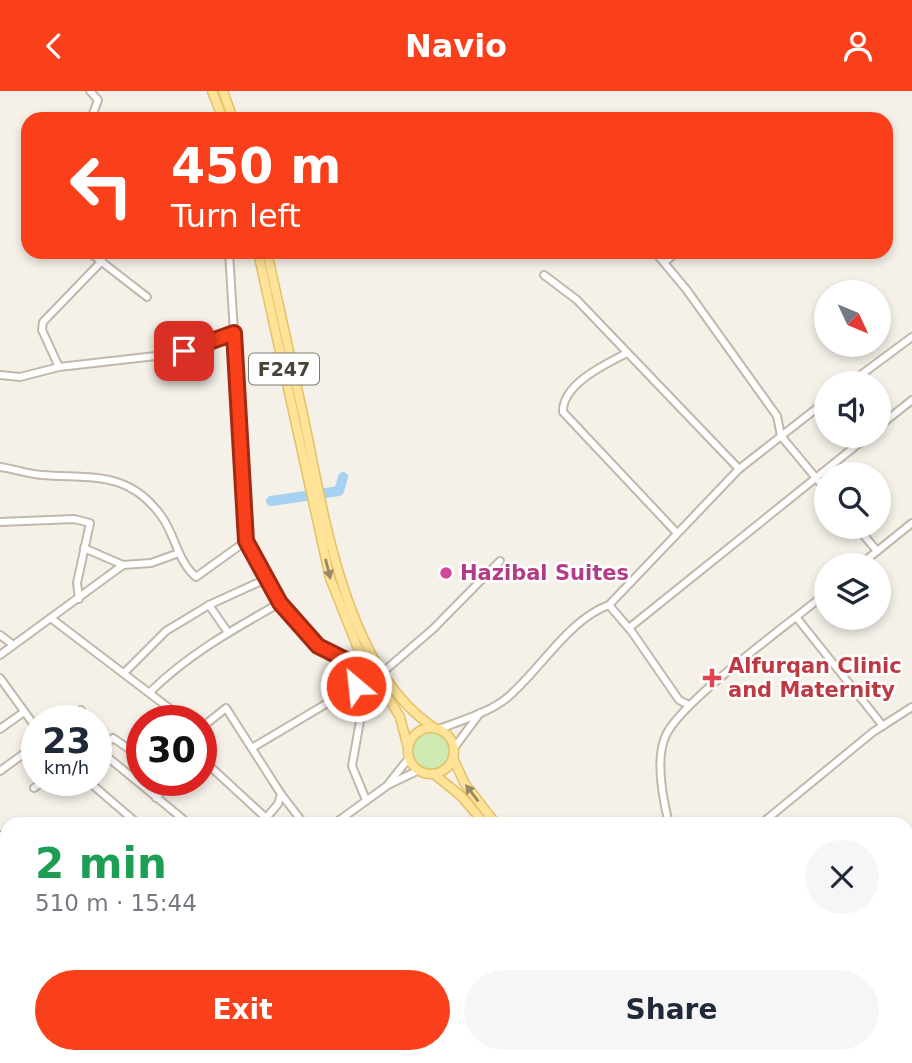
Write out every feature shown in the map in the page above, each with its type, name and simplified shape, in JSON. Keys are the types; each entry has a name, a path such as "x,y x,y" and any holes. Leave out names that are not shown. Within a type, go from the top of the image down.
{"main road":[{"path":"212,91 220,112"},
{"path":"223,91 230,112"},
{"name":"F247","path":"260,259 313,485 322,501 344,589 383,672 409,709 451,738 454,748"},
{"name":"F247","path":"268,259 313,485 312,502 334,592 366,663 400,717 409,758"},
{"path":"408,748 418,731 436,728"},
{"path":"433,774 447,767 453,758 454,748"},
{"path":"409,758 419,770 433,774 461,796 479,817"},
{"path":"453,758 465,784 491,817"}],"street":[{"path":"90,91 98,100 94,112"},
{"path":"99,259 147,297"},
{"path":"229,259 246,541 280,603 318,646 350,662 366,663"},
{"path":"629,628 814,476 781,436 777,416 662,259"},
{"path":"665,262 669,259"},
{"path":"59,367 42,330 43,323 102,261"},
{"path":"544,275 577,300 681,405 739,469"},
{"path":"0,375 20,377 59,367 173,354 234,333"},
{"path":"866,371 912,337"},
{"path":"627,353 574,388 563,404 563,412 676,532"},
{"path":"891,418 912,401"},
{"path":"436,728 506,699 540,661 593,613 609,605 676,532 699,514 739,469 814,410"},
{"path":"833,462 852,448"},
{"path":"0,467 41,475 101,478 132,486 143,493 164,518 179,553 196,577 246,541"},
{"path":"0,522 74,519 90,523 77,583 79,599"},
{"path":"875,553 912,523"},
{"path":"867,539 877,551"},
{"path":"84,548 124,565 151,563 179,553"},
{"path":"383,672 433,629 500,561"},
{"path":"0,655 124,565"},
{"path":"125,672 166,631 209,605 266,579"},
{"path":"150,692 179,663 227,631 280,603"},
{"path":"667,817 660,783 666,735 689,705 814,603"},
{"path":"209,605 227,631"},
{"path":"609,605 629,628 680,700 689,705"},
{"path":"52,618 166,705"},
{"path":"797,618 883,726"},
{"path":"0,635 12,644"},
{"path":"350,662 363,711 352,766 366,800"},
{"path":"0,678 3,689 21,709"},
{"path":"252,748 356,686"},
{"path":"770,817 883,726 912,707"},
{"path":"217,715 226,708 299,817"},
{"path":"454,748 482,710"},
{"path":"0,729 21,714"},
{"path":"0,771 21,756"},
{"path":"387,785 409,758"},
{"path":"112,763 180,817"},
{"path":"343,817 387,785 419,770"},
{"path":"217,773 266,817"},
{"path":"268,817 278,804 281,794"},
{"path":"105,796 130,817"}],"green space":[{"path":"431,730 439,731 445,736 450,742 450,758 445,764 439,769 431,770 423,769 417,764 412,758 411,750 412,742 417,736 423,731"}],"waterway":[{"path":"271,501 339,491 343,477"}],"place":[{"name":"Hazibal Suites","path":"446,573"},
{"name":"Alfurqan Clinic and Maternity","path":"712,678"}],"route":[{"path":"184,351 204,341 224,338 234,333 246,541 280,603 318,646 350,662 356,686"}]}
